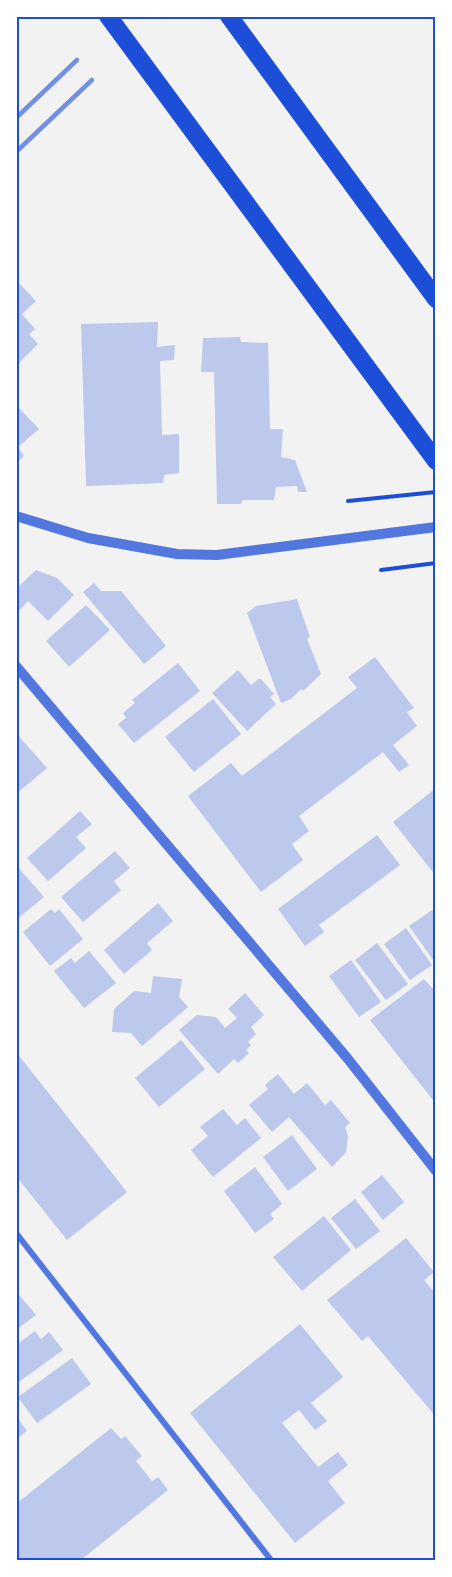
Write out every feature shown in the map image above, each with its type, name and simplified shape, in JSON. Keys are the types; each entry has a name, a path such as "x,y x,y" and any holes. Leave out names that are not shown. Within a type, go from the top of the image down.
{"highway":[{"path":"108,16 435,461"},
{"path":"229,16 435,298"}],"street":[{"path":"16,516 88,538 177,554 217,555 273,550 435,527"},
{"path":"16,666 348,1059 435,1171"},
{"path":"16,1233 271,1560"}],"path":[{"path":"348,501 435,492"},
{"path":"381,570 435,563"}],"building":[{"path":"16,280 36,301 22,314 35,329 29,334 38,344 16,366"},
{"path":"158,322 157,347 175,345 174,360 160,361 162,435 179,434 179,473 164,475 163,483 86,486 81,324"},
{"path":"240,337 241,342 268,343 270,429 283,429 281,457 295,460 307,492 298,492 297,486 276,487 274,500 242,500 241,504 217,504 214,372 201,372 203,338"},
{"path":"16,405 39,429 18,447 24,456 16,463"},
{"path":"36,570 57,578 74,595 48,621 28,601 20,610 16,607 16,589"},
{"path":"94,583 101,591 121,591 166,646 144,664 83,592"},
{"path":"297,599 310,637 307,639 321,674 303,691 301,689 291,699 281,703 247,613 256,606"},
{"path":"86,605 110,630 69,667 46,641"},
{"path":"375,657 414,708 407,712 417,726 393,745 409,765 399,772 383,752 299,816 309,831 292,844 303,860 261,892 188,796 231,763 242,776 357,688 348,677"},
{"path":"178,663 200,691 134,743 118,724 126,718 123,713 135,703 132,700"},
{"path":"238,670 251,685 260,678 274,694 270,697 276,704 247,731 212,693"},
{"path":"213,699 241,734 194,772 165,737"},
{"path":"16,733 47,768 16,794"},
{"path":"436,788 436,876 393,822"},
{"path":"80,811 92,824 76,837 86,848 48,881 27,858"},
{"path":"377,835 400,865 319,925 324,932 305,946 278,909"},
{"path":"115,851 130,868 114,881 121,890 83,922 61,897"},
{"path":"16,865 44,897 16,920"},
{"path":"158,903 173,921 147,943 152,950 124,974 104,950"},
{"path":"51,909 55,913 59,909 83,939 50,966 23,932"},
{"path":"432,910 436,914 436,964 409,926"},
{"path":"406,928 432,965 410,980 384,944"},
{"path":"377,943 408,984 386,1000 355,960"},
{"path":"89,951 116,983 84,1008 54,971 71,958 75,963"},
{"path":"351,960 381,1002 359,1017 329,976"},
{"path":"153,976 182,979 179,997 188,1007 142,1046 131,1033 112,1032 114,1009 134,991 151,993"},
{"path":"424,979 432,988 436,987 436,1104 370,1020"},
{"path":"245,993 264,1015 251,1027 256,1034 248,1042 251,1045 246,1050 249,1053 238,1063 234,1059 218,1074 179,1030 197,1015 216,1017 225,1028 237,1018 228,1009"},
{"path":"181,1040 205,1069 159,1107 135,1078"},
{"path":"16,1052 127,1192 67,1240 16,1176"},
{"path":"278,1074 294,1094 307,1083 325,1105 331,1100 350,1123 345,1127 348,1136 346,1152 332,1167 289,1117 272,1132 249,1105 268,1089 265,1085"},
{"path":"223,1109 237,1125 245,1118 261,1138 213,1177 191,1150 208,1136 200,1127"},
{"path":"292,1135 317,1169 288,1191 263,1157"},
{"path":"255,1167 282,1204 270,1214 274,1219 255,1233 224,1191"},
{"path":"382,1175 404,1202 383,1220 361,1192"},
{"path":"355,1199 380,1231 356,1249 331,1218"},
{"path":"324,1216 351,1250 302,1291 273,1257"},
{"path":"406,1238 434,1272 424,1280 436,1294 436,1318 433,1320 436,1323 436,1417 368,1336 362,1341 327,1300"},
{"path":"16,1291 36,1315 16,1330"},
{"path":"300,1324 343,1377 311,1403 327,1421 315,1430 299,1410 282,1423 318,1467 338,1452 348,1465 328,1481 345,1503 295,1543 190,1413"},
{"path":"35,1331 41,1339 49,1332 63,1350 16,1384 16,1345"},
{"path":"72,1358 91,1384 37,1423 18,1397"},
{"path":"16,1416 27,1431 16,1439"},
{"path":"111,1428 121,1439 125,1436 142,1456 136,1461 152,1481 158,1477 168,1490 81,1560 16,1560 16,1504"}],"railway":[{"path":"16,118 77,60"},
{"path":"16,152 92,80"}]}
